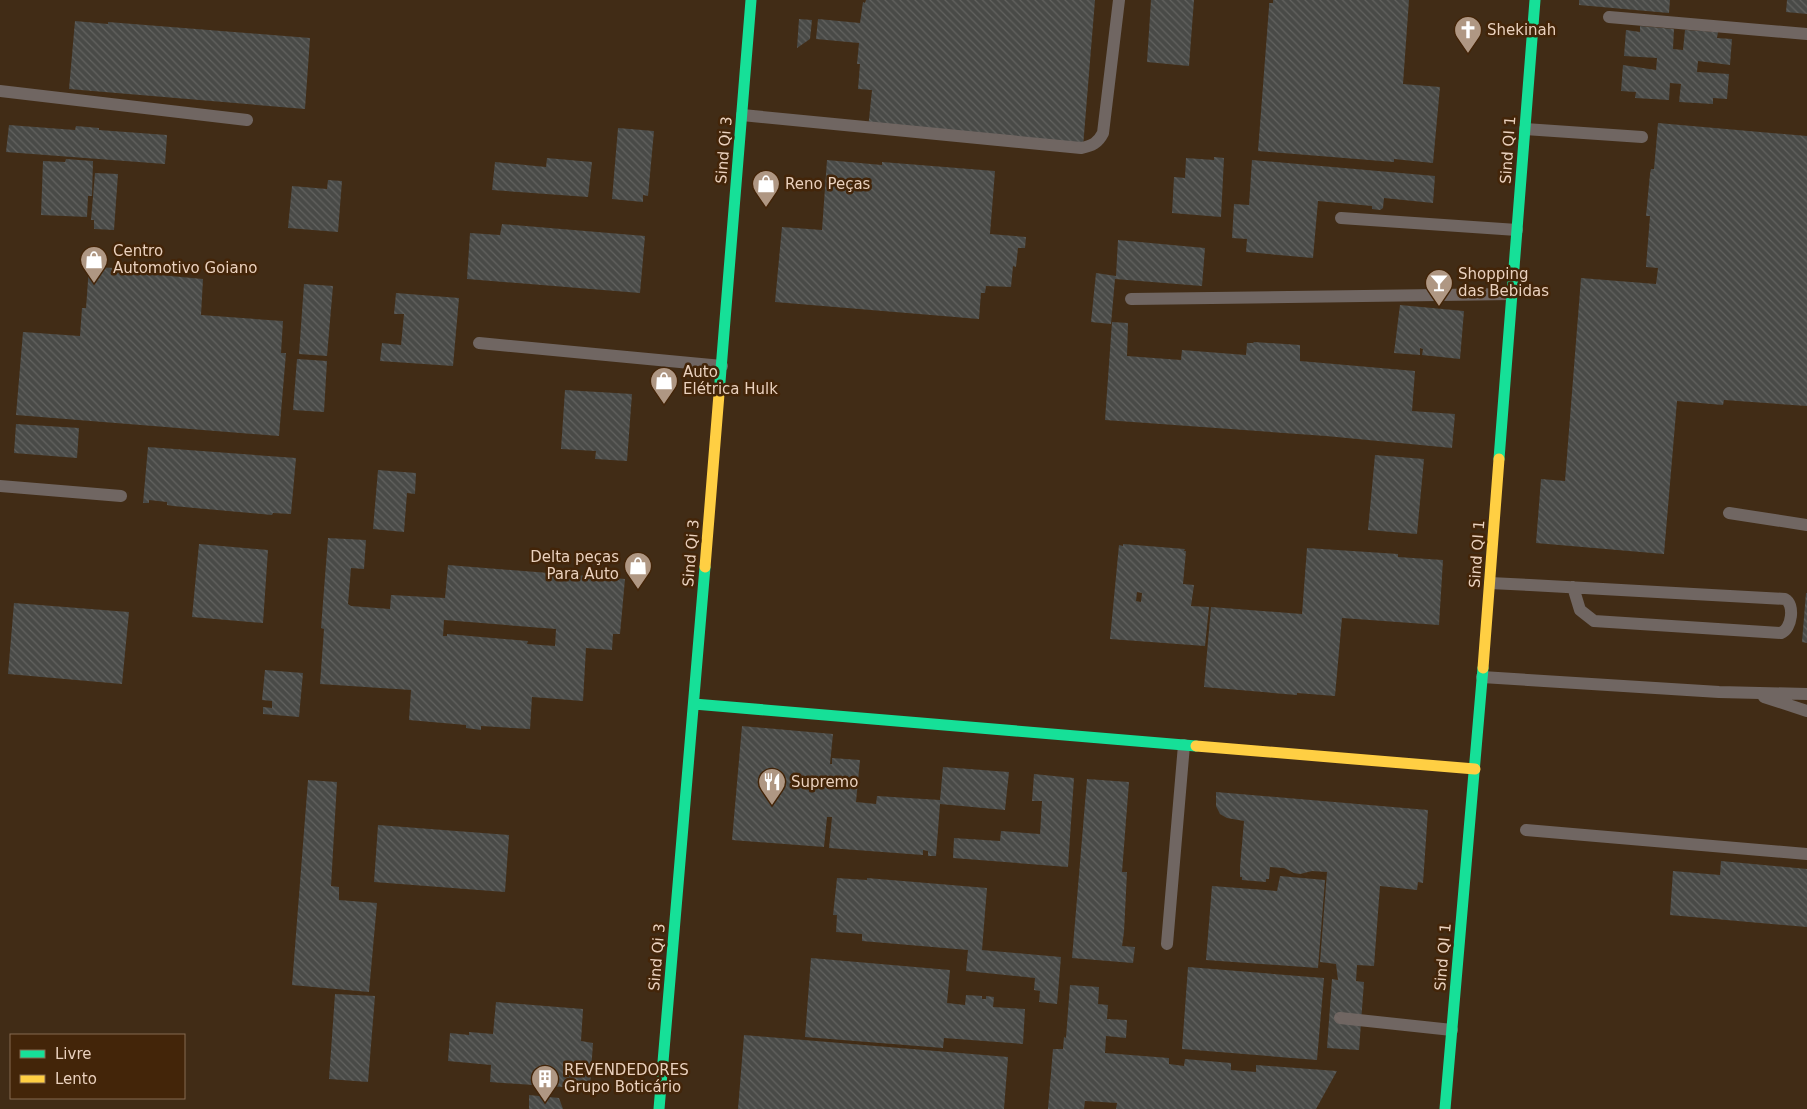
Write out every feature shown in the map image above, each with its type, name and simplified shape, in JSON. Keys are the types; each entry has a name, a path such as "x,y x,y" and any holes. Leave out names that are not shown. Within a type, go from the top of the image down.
{"street":[{"name":"Sind Qi 3","path":"659,1109 751,0"},
{"name":"Sind QI 1","path":"1445,1109 1475,769 1535,0"},
{"path":"694,704 1475,769"}],"lane":[{"path":"742,115 1081,148 1090,146 1104,133 1119,0"},
{"path":"1609,17 1807,34"},
{"path":"0,91 247,120"},
{"path":"1525,129 1642,137"},
{"path":"1341,218 1517,230"},
{"path":"1131,299 1512,294"},
{"path":"479,343 722,366"},
{"path":"0,486 121,496"},
{"path":"1729,513 1807,524"},
{"path":"1490,583 1573,587 1785,599 1791,605 1789,626 1781,633 1594,621 1580,610 1573,587"},
{"path":"1482,677 1616,686 1807,694"},
{"path":"1753,693 1807,711"},
{"path":"1167,944 1184,745"},
{"path":"1526,830 1807,854"},
{"path":"1340,1018 1452,1030"}],"building":[{"path":"866,0 1095,0 1083,147 868,129 872,90 858,89 860,64 857,64 859,43 816,39 818,19 860,23 863,2 865,3"},
{"path":"1151,0 1194,0 1189,66 1147,62"},
{"path":"1273,0 1409,0 1403,84 1440,87 1433,163 1394,159 1394,162 1258,151 1269,3 1273,3"},
{"path":"1579,0 1670,0 1669,13 1579,5"},
{"path":"1787,0 1807,0 1807,14 1786,12"},
{"path":"799,19 812,20 810,39 797,48"},
{"path":"75,21 310,38 305,109 69,89"},
{"path":"1640,26 1674,29 1673,49 1683,50 1685,30 1718,32 1717,38 1732,39 1730,65 1698,61 1697,72 1729,74 1727,99 1713,98 1713,104 1679,102 1681,84 1670,83 1669,100 1635,98 1636,92 1621,91 1623,65 1656,70 1657,58 1624,56 1626,30 1640,32"},
{"path":"1658,123 1807,136 1807,406 1724,400 1723,405 1677,401 1664,554 1536,543 1541,479 1565,481 1581,278 1656,284 1658,268 1646,267 1650,216 1646,216 1650,174 1651,169 1654,169"},
{"path":"9,125 75,130 76,126 99,128 99,130 167,135 165,164 6,152"},
{"path":"618,128 654,131 648,196 643,195 643,202 612,199"},
{"path":"1214,157 1224,158 1221,217 1172,213 1174,177 1185,178 1186,158 1214,160"},
{"path":"547,158 592,162 588,197 492,190 495,162 546,167"},
{"path":"66,159 93,161 92,196 88,196 87,217 41,215 43,161 65,162"},
{"path":"827,160 882,165 882,162 995,171 990,234 1026,237 1025,248 1018,248 1016,267 1013,266 1011,287 986,286 985,293 981,293 979,319 775,302 782,227 822,230"},
{"path":"1252,160 1435,176 1433,203 1384,198 1383,208 1380,210 1372,209 1372,206 1318,201 1313,258 1246,252 1247,239 1232,238 1234,204 1249,205"},
{"path":"95,173 118,174 114,230 94,229 94,220 91,220"},
{"path":"328,180 342,181 338,232 288,228 292,186 327,189"},
{"path":"502,224 645,236 640,293 467,279 470,233 500,235"},
{"path":"1118,240 1205,248 1202,286 1115,279 1111,324 1091,322 1096,273 1116,276"},
{"path":"89,267 115,268 115,271 203,279 201,315 283,321 281,353 286,353 279,436 16,415 23,332 80,336 82,308 86,308"},
{"path":"304,284 333,286 327,356 299,354"},
{"path":"396,293 459,298 453,366 380,361 382,343 401,345 404,314 394,314"},
{"path":"1400,305 1464,311 1460,359 1422,355 1423,349 1420,348 1420,355 1394,353"},
{"path":"1112,322 1128,323 1127,356 1181,360 1182,350 1246,355 1247,343 1254,342 1300,345 1300,361 1415,371 1412,411 1455,414 1452,448 1326,436 1105,420"},
{"path":"297,359 327,361 324,412 293,410"},
{"path":"565,390 632,394 627,461 595,459 596,451 561,449"},
{"path":"16,424 79,428 77,458 14,453"},
{"path":"148,447 296,458 291,514 273,513 272,515 173,506 167,505 167,502 149,500 149,503 143,503"},
{"path":"1375,455 1424,459 1417,534 1368,530"},
{"path":"378,470 416,473 415,494 407,493 404,532 373,529"},
{"path":"328,538 366,540 364,569 351,568 348,604 351,606 390,609 391,595 445,598 448,565 625,579 620,634 613,634 612,650 586,648 583,701 532,697 530,729 481,726 481,730 466,728 466,725 409,720 411,690 320,684 324,629 321,628","holes":["444,620 556,629 555,646 527,644 528,641 447,634 447,636 443,636"]},
{"path":"199,544 268,550 263,623 192,617"},
{"path":"1123,544 1185,549 1183,584 1194,585 1191,606 1209,607 1205,646 1110,639 1119,545 1123,546","holes":["1137,592 1142,593 1141,602 1136,601"]},
{"path":"1307,548 1398,554 1398,557 1443,560 1439,625 1342,618 1335,696 1297,693 1297,695 1204,687 1211,607 1302,614"},
{"path":"1807,593 1807,643 1802,642"},
{"path":"14,603 129,612 122,684 8,674"},
{"path":"265,670 303,673 299,717 263,714 263,707 272,708 272,701 262,700"},
{"path":"742,726 833,734 830,764 832,764 832,758 860,760 856,802 876,804 877,796 940,800 943,767 1009,772 1005,810 940,804 936,856 928,856 928,851 923,850 923,855 829,848 832,817 827,817 824,847 732,840"},
{"path":"1034,774 1074,778 1068,867 953,858 954,838 1000,841 1001,831 1040,834 1042,801 1032,801"},
{"path":"1087,779 1129,782 1122,872 1127,872 1122,946 1135,947 1133,963 1072,958"},
{"path":"308,780 337,782 331,886 339,887 339,900 377,903 369,992 292,985"},
{"path":"1216,792 1428,810 1423,883 1418,882 1417,890 1380,886 1374,966 1357,965 1356,981 1364,982 1359,1050 1327,1048 1332,979 1338,980 1336,964 1320,962 1327,872 1312,871 1300,874 1284,868 1270,867 1269,879 1266,879 1266,882 1242,880 1242,877 1240,877 1240,867 1244,821 1227,818 1220,814 1216,806"},
{"path":"378,825 509,835 505,892 374,882"},
{"path":"1721,861 1807,869 1807,927 1670,915 1673,871 1720,875"},
{"path":"1280,876 1325,880 1318,968 1206,960 1212,886 1277,891"},
{"path":"837,878 867,880 867,878 987,888 982,950 1061,957 1057,1004 1039,1002 1040,991 1034,990 1035,978 966,971 968,950 862,941 862,934 836,932 837,915 833,915"},
{"path":"811,958 950,970 947,1003 965,1005 966,995 982,996 982,999 986,999 986,996 994,997 993,1007 1025,1009 1023,1044 944,1038 943,1048 805,1037"},
{"path":"1188,967 1324,978 1317,1060 1182,1049"},
{"path":"1070,985 1099,987 1098,1004 1108,1005 1107,1019 1127,1020 1126,1038 1106,1036 1105,1053 1169,1058 1169,1064 1184,1066 1185,1059 1231,1063 1231,1070 1256,1072 1256,1065 1337,1071 1316,1109 1116,1109 1117,1103 1085,1101 1084,1109 1048,1109 1053,1049 1063,1049 1064,1037 1066,1038"},
{"path":"335,994 375,996 368,1082 329,1079"},
{"path":"496,1002 583,1009 581,1041 593,1043 590,1086 577,1085 577,1088 490,1082 491,1065 448,1061 450,1033 469,1035 469,1032 493,1034"},
{"path":"744,1035 1008,1057 1004,1109 738,1109"},
{"name":"REVENDEDORES Grupo Boticário","path":"529,1095 559,1098 563,1109 529,1109"}],"traffic: fast":[{"path":"719,394 751,0"},
{"path":"1499,459 1535,0"},
{"path":"659,1109 705,567"},
{"path":"1445,1109 1483,668"},
{"path":"694,704 1196,746"}],"traffic: slow":[{"path":"705,567 719,394"},
{"path":"1483,668 1499,459"},
{"path":"1196,746 1475,769"}],"place":[{"name":"Shekinah","path":"1468,54"},
{"name":"Reno Peças","path":"766,208"},
{"name":"Centro Automotivo Goiano","path":"94,284"},
{"name":"Shopping das Bebidas","path":"1439,307"},
{"name":"Auto Elétrica Hulk","path":"664,405"},
{"name":"Delta peças Para Auto","path":"638,590"},
{"name":"Supremo","path":"772,806"},
{"name":"REVENDEDORES Grupo Boticário","path":"545,1103"}]}
